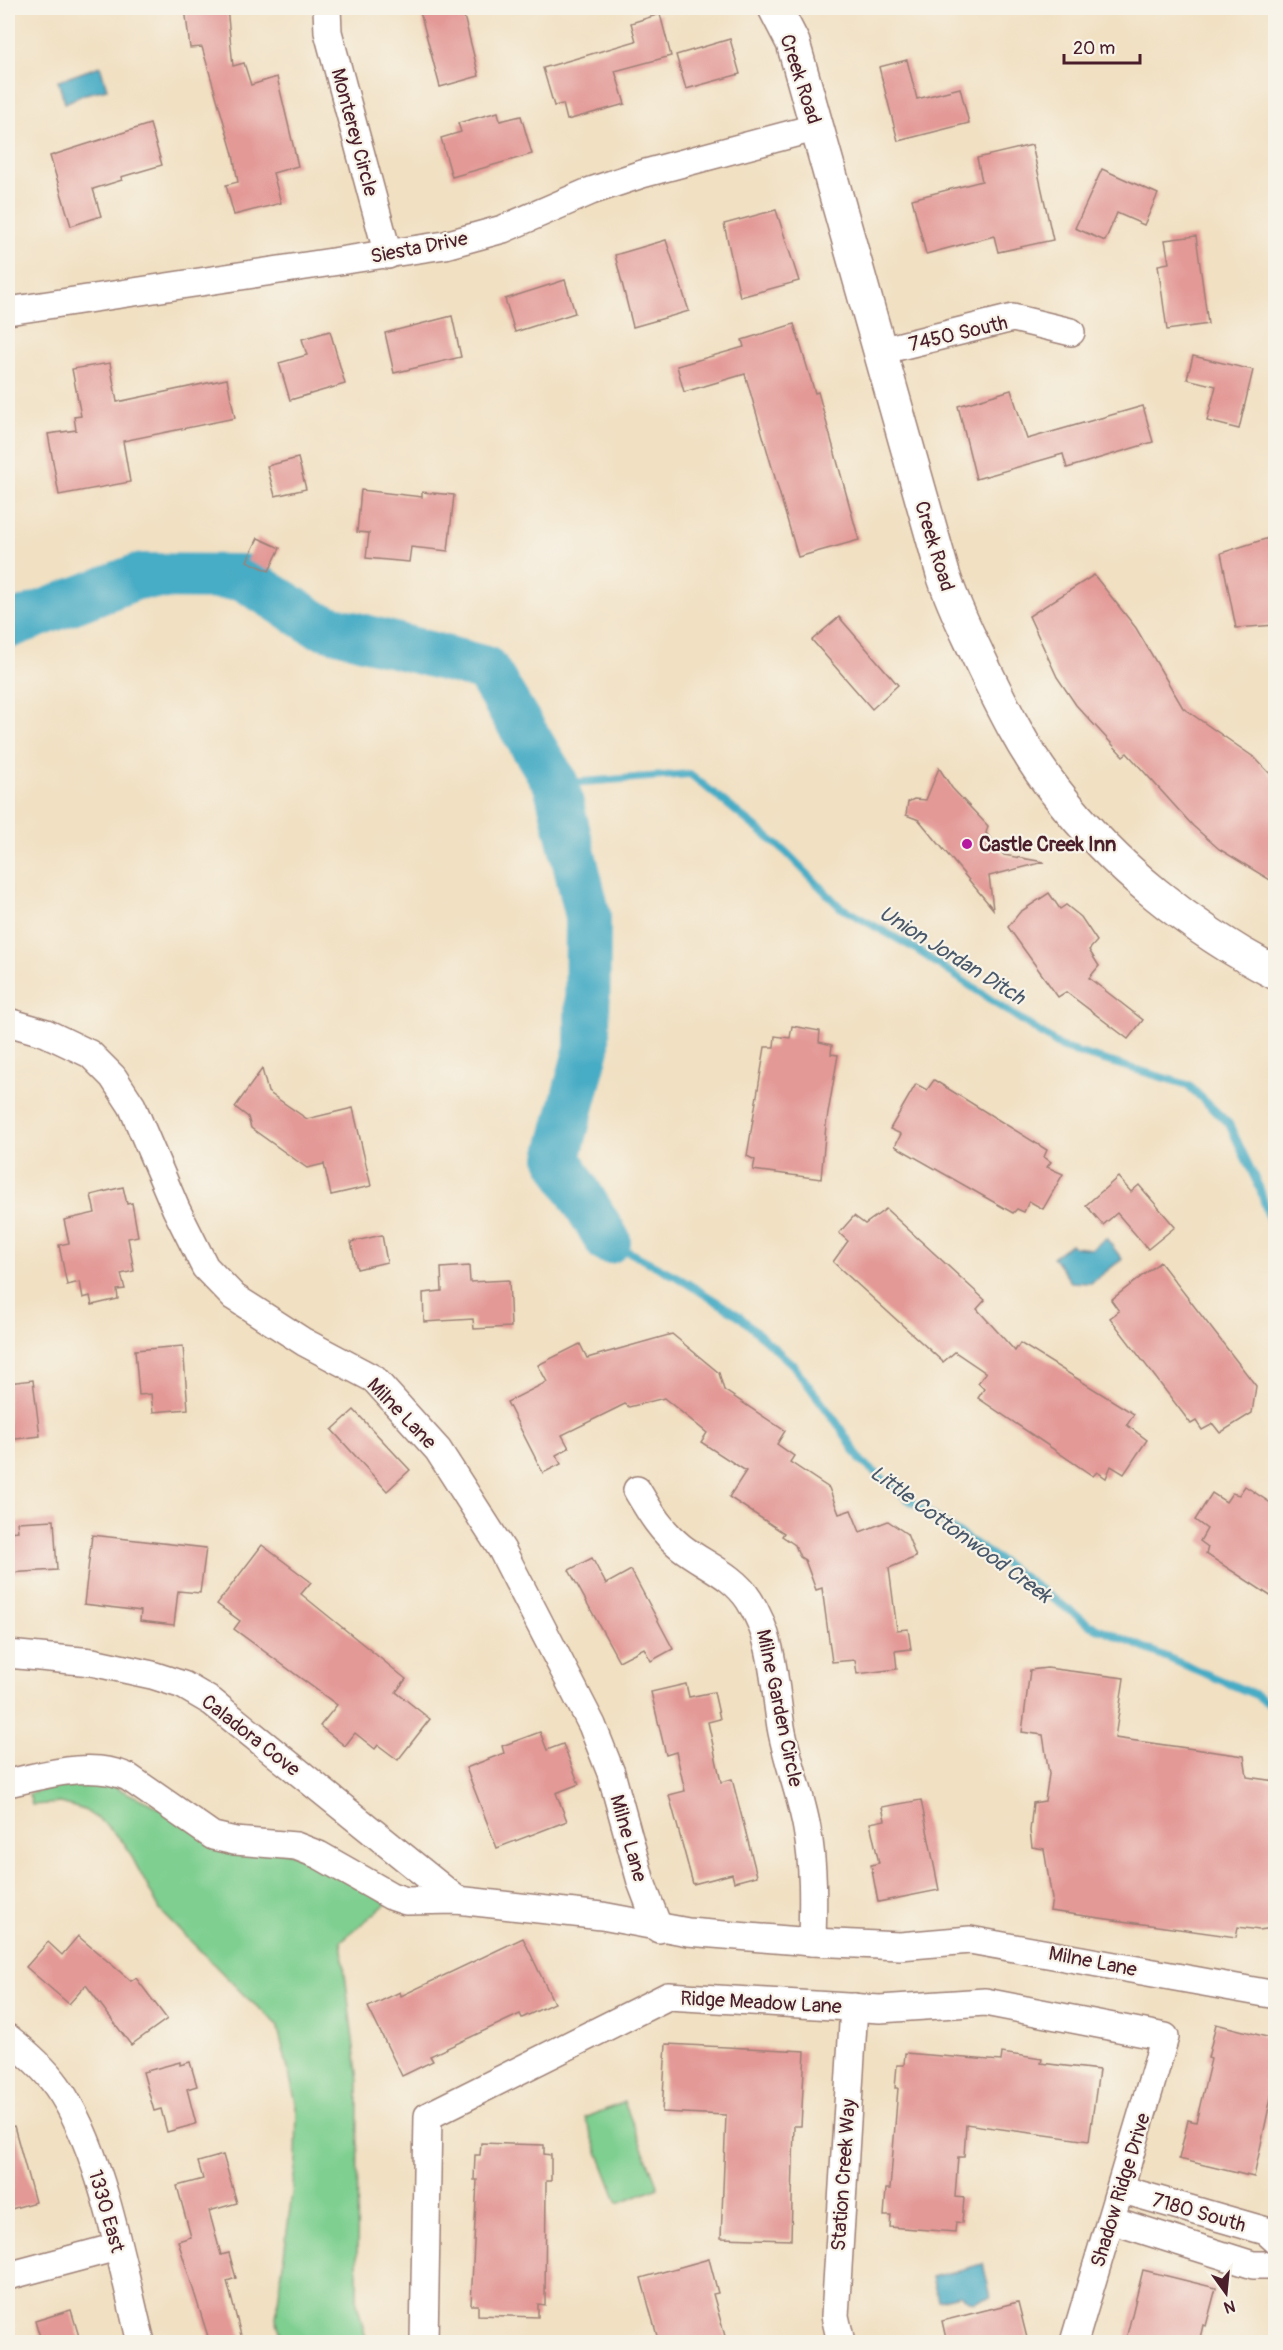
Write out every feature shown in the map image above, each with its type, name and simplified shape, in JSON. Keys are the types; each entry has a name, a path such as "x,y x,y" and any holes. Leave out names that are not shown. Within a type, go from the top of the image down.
{"street":[{"name":"Monterey Circle","path":"327,8 328,32 388,255"},
{"name":"Creek Road","path":"775,8 793,43 818,127 879,351 950,597 1004,711 1049,781 1125,868 1156,895 1225,944 1275,973"},
{"name":"Siesta Drive","path":"8,311 446,245 503,229 591,191 642,174 818,127"},
{"name":"7450 South","path":"879,351 1013,318 1071,332"},
{"name":"Milne Lane","path":"8,1022 46,1033 90,1053 113,1077 132,1106 176,1209 206,1267 242,1302 304,1342 374,1379 438,1450 502,1551 592,1725 610,1773 641,1882 659,1929"},
{"name":"Milne Garden Circle","path":"638,1490 657,1525 682,1548 726,1576 748,1598 762,1622 769,1645 782,1730 807,1828 813,1876 812,1942"},
{"name":"Caladora Cove","path":"8,1654 92,1662 183,1685 212,1702 457,1900"},
{"name":"Milne Lane","path":"12,1782 98,1768 114,1771 128,1777 213,1836 235,1841 296,1846 319,1855 391,1896 406,1900 457,1900 602,1916 659,1929 812,1942 900,1946 970,1940 1275,1995"},
{"name":"Ridge Meadow Lane","path":"424,2343 428,2116 668,1996 880,2009 985,2002 1165,2037"},
{"name":"Station Creek Way","path":"841,2343 834,2316 854,2007"},
{"name":"Shadow Ridge Drive","path":"1074,2343 1165,2037"},
{"name":"1330 East","path":"8,2038 37,2063 57,2086 86,2143 117,2247 141,2343"},
{"name":"7180 South","path":"1120,2189 1266,2231 1275,2240"},
{"name":"7180 South","path":"1111,2220 1253,2265 1275,2265"},
{"path":"8,2276 117,2247"}],"green space":[{"path":"90,1776 156,1806 322,1864 387,1903 341,1941 358,2081 357,2303 367,2342 283,2342 276,2318 296,2161 297,2107 277,2024 245,1996 160,1910 125,1844 105,1824 84,1810 61,1803 32,1805 29,1794"},
{"path":"624,2102 658,2187 618,2203 585,2118"}],"water":[{"path":"100,66 107,89 85,94 65,103 58,81"},
{"path":"1106,1238 1122,1259 1091,1283 1071,1282 1053,1257 1071,1244 1074,1247 1092,1249"},
{"path":"983,2264 991,2297 973,2302 960,2295 938,2300 932,2277"}],"building":[{"path":"185,8 227,8 233,66 244,63 251,85 277,77 298,166 273,173 281,203 234,215 226,185 238,182 233,154 202,47 190,48"},
{"path":"419,8 462,8 479,76 440,87"},
{"path":"660,14 671,56 615,71 625,104 567,120 563,104 554,106 543,68 636,41 631,23"},
{"path":"730,39 740,74 686,89 676,55"},
{"path":"907,60 917,99 960,88 969,123 898,141 879,67"},
{"path":"498,112 500,121 521,116 532,154 452,177 441,138 461,132 458,123"},
{"path":"150,124 162,165 121,177 122,180 93,189 101,216 71,226 50,156"},
{"path":"1032,145 1053,240 998,252 994,236 926,254 912,199 982,181 977,158"},
{"path":"1102,169 1158,194 1144,225 1117,213 1105,241 1075,228"},
{"path":"776,210 799,281 740,297 724,224"},
{"path":"1196,236 1208,324 1167,330 1158,265 1169,263 1165,240"},
{"path":"666,240 689,311 633,327 615,255"},
{"path":"565,280 575,313 515,332 505,299"},
{"path":"452,316 461,357 394,373 385,333"},
{"path":"794,324 815,393 818,392 859,540 798,557 745,374 684,392 677,366 744,347 742,340"},
{"path":"330,331 345,384 290,400 279,363 307,355 302,339"},
{"path":"1193,356 1253,370 1239,429 1207,421 1216,386 1187,379"},
{"path":"110,363 117,402 227,379 235,418 123,441 130,482 59,495 48,434 76,430 74,417 81,416 72,369"},
{"path":"1011,390 1027,439 1143,406 1153,442 1067,468 1063,454 976,479 958,406"},
{"path":"298,458 306,489 275,496 267,466"},
{"path":"361,490 422,497 422,492 454,495 448,551 411,547 409,562 366,558 369,533 357,532"},
{"path":"1275,536 1275,625 1236,628 1221,553"},
{"path":"258,538 280,548 269,571 247,561"},
{"path":"1094,575 1136,628 1183,708 1255,758 1275,779 1275,883 1219,849 1193,826 1127,753 1123,756 1076,705 1057,677 1029,616"},
{"path":"839,617 898,685 872,709 812,640"},
{"name":"Castle Creek Inn","path":"939,768 952,788 988,826 986,833 1004,855 1044,862 989,876 993,909 919,820 906,815 908,802 914,799 926,800"},
{"path":"1049,893 1060,909 1066,905 1081,917 1097,941 1089,950 1099,966 1089,978 1143,1020 1128,1039 1066,992 1058,997 1008,927 1020,912"},
{"path":"792,1026 820,1031 819,1042 832,1045 831,1054 838,1055 826,1125 821,1179 753,1170 755,1160 747,1156 765,1047 774,1047 775,1036 790,1038"},
{"path":"262,1069 268,1092 307,1119 353,1108 371,1186 331,1195 324,1164 307,1168 251,1128 248,1117 235,1107"},
{"path":"934,1080 1047,1150 1044,1157 1051,1162 1047,1167 1063,1174 1043,1209 1029,1201 1024,1212 1017,1209 1013,1213 895,1146 901,1134 890,1129 916,1084 927,1090"},
{"path":"1118,1177 1131,1192 1139,1185 1175,1227 1148,1249 1117,1213 1103,1225 1086,1205"},
{"path":"123,1187 127,1204 132,1203 138,1236 128,1238 134,1271 121,1274 125,1289 117,1290 118,1299 92,1305 90,1296 83,1298 80,1282 67,1285 59,1245 69,1243 64,1220 95,1213 91,1195"},
{"path":"886,1209 985,1300 977,1309 1015,1351 1020,1343 1134,1414 1127,1425 1147,1440 1124,1474 1111,1466 1106,1478 1097,1472 1093,1476 978,1398 984,1389 978,1383 986,1373 955,1352 943,1362 833,1262 848,1241 839,1233 854,1216 865,1224"},
{"path":"382,1235 387,1262 357,1269 351,1242"},
{"path":"1160,1262 1256,1386 1252,1413 1220,1433 1213,1424 1202,1430 1196,1421 1191,1424 1110,1318 1119,1311 1111,1300"},
{"path":"469,1266 470,1282 509,1280 511,1327 474,1329 473,1319 424,1322 423,1293 442,1291 441,1268"},
{"path":"672,1334 719,1373 724,1390 785,1431 777,1444 794,1456 790,1462 829,1488 839,1514 851,1510 860,1532 888,1521 907,1534 916,1557 889,1568 897,1630 908,1629 911,1649 895,1651 897,1669 857,1674 855,1660 832,1662 822,1588 816,1590 805,1560 800,1557 795,1545 782,1536 784,1533 729,1497 746,1471 701,1442 707,1433 664,1398 629,1407 625,1404 562,1435 569,1448 556,1455 561,1464 543,1473 507,1402 547,1382 538,1365 580,1344 587,1358"},
{"path":"183,1346 188,1409 153,1412 151,1394 139,1395 135,1350"},
{"path":"33,1380 40,1436 8,1440 8,1383"},
{"path":"354,1410 410,1470 387,1491 332,1430"},
{"path":"1245,1486 1275,1506 1275,1599 1206,1554 1208,1547 1200,1541 1207,1529 1195,1520 1212,1493 1226,1502 1232,1493 1239,1495"},
{"path":"54,1520 57,1570 8,1573 8,1532 18,1531 17,1522"},
{"path":"92,1535 206,1548 200,1593 178,1591 174,1625 140,1621 141,1611 84,1604"},
{"path":"262,1545 311,1582 301,1594 406,1679 396,1692 430,1719 398,1760 378,1745 375,1749 355,1733 345,1746 320,1726 337,1705 234,1629 240,1621 217,1604"},
{"path":"592,1558 606,1584 631,1570 673,1649 651,1661 644,1648 619,1661 569,1570"},
{"path":"1047,1668 1124,1678 1115,1738 1244,1756 1247,1777 1275,1781 1273,1928 1259,1930 1238,1927 1236,1937 1050,1911 1052,1899 1044,1849 1032,1847 1030,1831 1033,1803 1045,1801 1049,1774 1043,1735 1022,1732 1030,1670"},
{"path":"686,1684 689,1697 714,1692 720,1719 708,1722 721,1782 732,1779 757,1876 734,1882 732,1874 693,1884 669,1795 685,1791 676,1752 666,1755 651,1692"},
{"path":"540,1732 547,1750 563,1744 579,1784 556,1793 567,1821 497,1848 466,1768 504,1753 502,1746"},
{"path":"921,1800 939,1890 878,1902 871,1865 879,1863 870,1823 885,1820 882,1807"},
{"path":"78,1936 131,1981 136,1978 167,2019 131,2045 86,1985 69,2004 26,1967 48,1942 62,1955"},
{"path":"523,1938 554,2003 522,2018 520,2014 430,2056 433,2061 402,2076 368,2007 400,1992 401,1996"},
{"path":"1216,2024 1275,2039 1275,2079 1254,2177 1179,2159 1188,2120 1196,2122 1211,2059 1208,2058"},
{"path":"666,2044 805,2051 801,2126 794,2126 791,2240 721,2238 726,2115 662,2112"},
{"path":"905,2053 1001,2061 1002,2053 1042,2059 1041,2063 1099,2070 1089,2141 966,2124 964,2157 958,2157 955,2197 964,2198 962,2223 956,2222 955,2232 890,2227 891,2216 884,2216 886,2189 890,2189 898,2088 895,2088 897,2065 904,2065"},
{"path":"180,2062 180,2065 190,2062 197,2086 187,2089 196,2124 167,2132 161,2109 154,2111 143,2072"},
{"path":"14,2126 35,2202 8,2210 8,2127"},
{"path":"481,2143 544,2145 544,2154 551,2155 551,2181 546,2181 545,2305 538,2304 538,2317 478,2315 478,2305 471,2305 477,2180 474,2180 475,2155 480,2155"},
{"path":"223,2155 237,2203 209,2211 221,2255 229,2253 236,2278 227,2281 243,2343 210,2343 178,2241 191,2237 177,2186 203,2179 198,2162"},
{"path":"709,2259 718,2293 713,2294 727,2343 659,2343 641,2278"},
{"path":"1143,2270 1216,2288 1199,2343 1125,2343"},
{"path":"1018,2302 1027,2338 1011,2343 947,2343 942,2321"},
{"path":"71,2310 81,2343 42,2343 35,2321"}],"waterway":[{"name":"Little Cottonwood Creek","path":"8,626 139,576 242,577 318,625 486,669 556,784 588,916 587,1048 558,1158 608,1241"},
{"name":"Union Jordan Ditch","path":"556,784 690,774 786,852 840,907 914,948 1063,1048 1188,1085 1229,1124 1260,1189 1276,1240"},
{"name":"Little Cottonwood Creek","path":"608,1241 677,1277 738,1315 793,1365 837,1423 861,1461 909,1500 1002,1562 1090,1625 1256,1695 1276,1709"}],"place":[{"name":"Castle Creek Inn","path":"967,844"}]}
